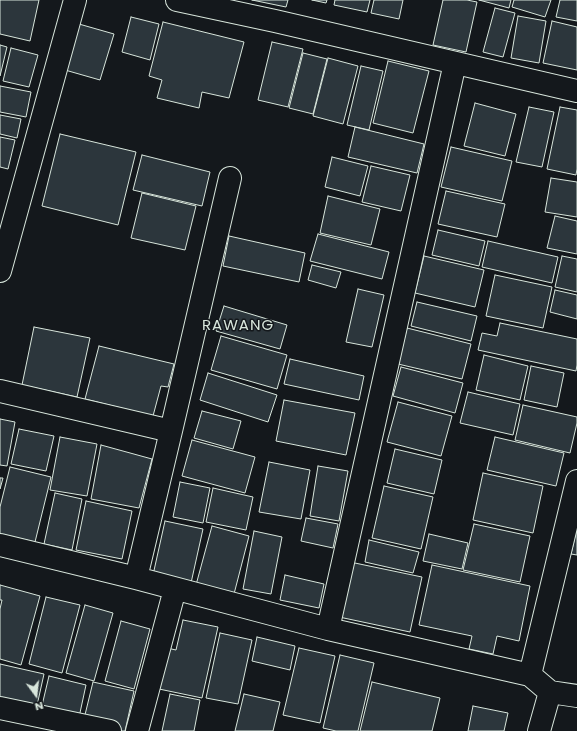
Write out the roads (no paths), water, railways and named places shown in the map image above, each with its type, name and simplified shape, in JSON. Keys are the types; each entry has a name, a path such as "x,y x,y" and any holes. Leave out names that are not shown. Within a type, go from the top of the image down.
{"street":[{"path":"0,271 75,0"},
{"path":"176,0 222,5 577,91"},
{"path":"328,629 455,62"},
{"path":"136,578 230,178"},
{"path":"0,391 171,431"},
{"path":"530,675 577,481"},
{"path":"0,545 136,578 328,629 530,675 550,692 577,696"},
{"path":"136,731 176,589"},
{"path":"539,731 550,692"},
{"path":"0,708 110,731"}],"district":[{"name":"RAWANG","path":"238,326"}]}
